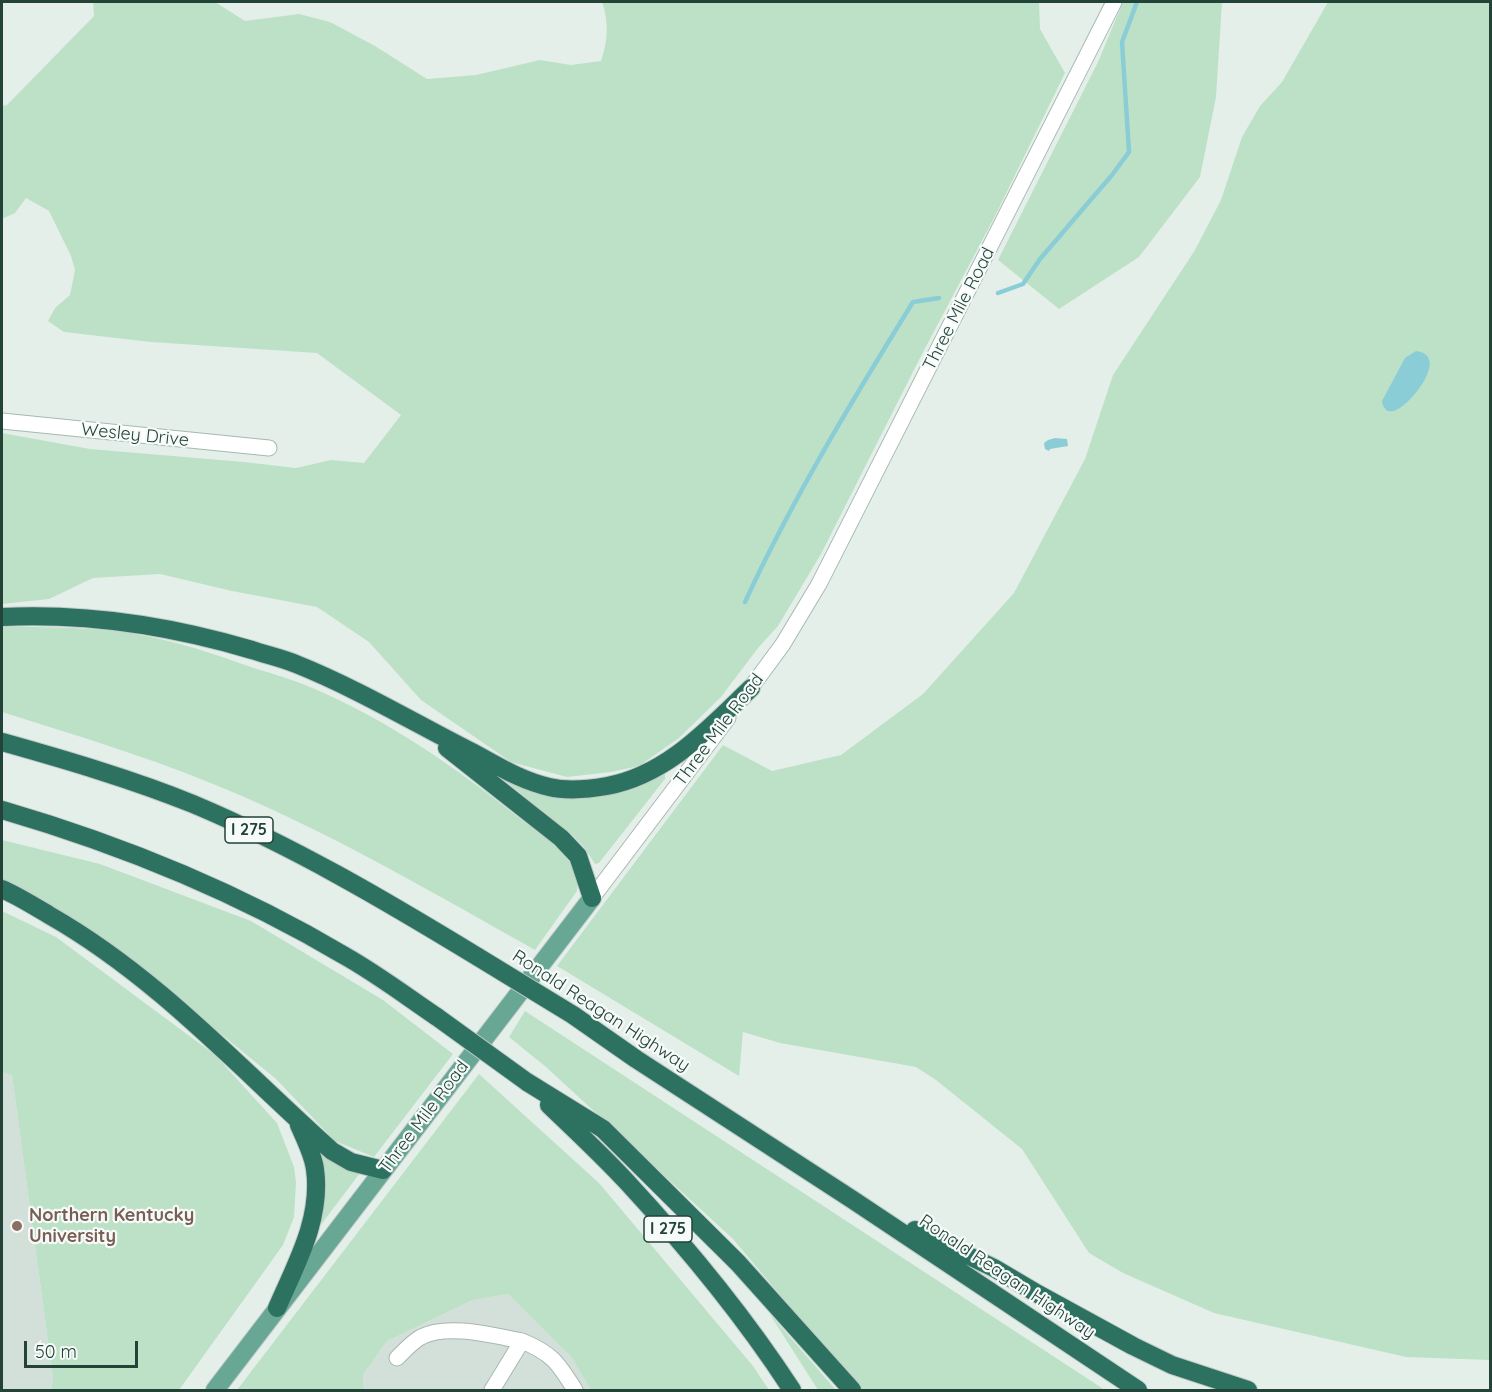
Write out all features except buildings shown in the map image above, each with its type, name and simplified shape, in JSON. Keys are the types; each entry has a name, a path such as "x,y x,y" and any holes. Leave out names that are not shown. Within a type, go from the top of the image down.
{"highway":[{"path":"2,617 43,615 120,621 210,638 294,663 363,694 499,768 551,788 608,786 637,777 665,764 721,717 751,688"},
{"path":"426,728 453,753 561,838 578,856 592,898"},
{"name":"Ronald Reagan Highway","path":"2,742 109,774 192,804 316,863 573,1015 643,1064 853,1200 1138,1390"},
{"name":"I 275","path":"2,810 55,826 150,860 214,887 346,957 437,1017 527,1082 627,1182 702,1268 736,1311 792,1390"},
{"path":"2,889 75,930 164,995 332,1151 351,1162 383,1170"},
{"path":"527,1082 603,1129 738,1263 852,1390"},
{"path":"277,1308 308,1234 316,1201 315,1168 296,1118"},
{"path":"853,1200 994,1268 1046,1299 1172,1365 1248,1390"}],"main road":[{"name":"Three Mile Road","path":"215,1390 592,898"}],"street":[{"name":"Three Mile Road","path":"592,898 783,644 819,584 1114,2"},
{"name":"Wesley Drive","path":"2,422 269,448"},
{"path":"396,1358 411,1344 434,1332 472,1333 522,1341 544,1350 560,1367 575,1390"},
{"path":"492,1390 522,1341"}],"shaded area":[{"name":"Northern Kentucky University","path":"2,1072 12,1075 53,1378 51,1390 2,1390"},
{"path":"508,1294 572,1358 591,1390 364,1390 363,1375 387,1341 473,1300"}],"green space":[{"path":"93,2 215,2 245,21 299,14 330,22 375,46 427,79 476,75 540,60 571,65 601,61 607,32 602,2 1039,2 1040,29 1065,73 995,216 821,554 778,626 758,648 721,697 679,738 639,766 567,777 511,762 421,700 369,642 317,607 232,591 160,574 93,578 49,599 2,604 2,433 90,449 296,468 331,460 364,463 401,415 317,353 151,342 64,332 48,321 55,308 70,295 75,270 71,256 49,211 26,198 15,213 2,219 2,106 7,105 94,16"},
{"path":"1123,2 1222,2 1216,97 1200,177 1139,257 1059,309 998,260 1098,62"},
{"path":"1328,2 1490,2 1490,1360 1406,1357 1214,1313 1123,1273 1089,1253 1022,1149 936,1080 916,1067 780,1043 743,1032 739,1076 557,966 723,745 772,771 841,755 923,694 1014,593 1085,459 1113,375 1195,250 1221,200 1242,137 1260,106 1282,82"},
{"path":"2,627 87,629 147,636 211,653 315,689 369,715 421,746 537,831 567,858 574,869 577,891 535,950 354,850 242,796 153,761 2,712"},
{"path":"665,774 665,779 599,863 595,864 584,847 572,835 504,780 507,779 537,792 586,798 619,793"},
{"path":"2,840 100,864 251,921 383,1000 453,1054 374,1157 335,1141 276,1079 110,943 2,879"},
{"path":"2,911 56,937 215,1055 277,1123 294,1167 296,1182 294,1217 283,1245 179,1390 51,1390 53,1378 12,1075 2,1072"},
{"path":"525,1011 1105,1390 860,1390 733,1239 546,1067 509,1037"},
{"path":"479,1074 599,1183 753,1366 769,1390 591,1390 572,1358 508,1294 473,1300 387,1341 363,1375 364,1390 237,1390"},
{"path":"318,1151 360,1173 320,1226 325,1182"},
{"path":"769,1313 836,1390 818,1390"}],"water":[{"path":"1416,351 1426,354 1429,361 1429,370 1425,380 1403,406 1394,411 1387,411 1382,401 1405,358"},
{"path":"1055,438 1067,439 1068,446 1049,451 1045,449 1044,443"}],"waterway":[{"path":"998,293 1023,284 1040,259 1129,152 1122,42 1137,2"},
{"path":"745,602 803,487 913,302 939,298"}],"place":[{"name":"Northern Kentucky University","path":"17,1226"}]}
